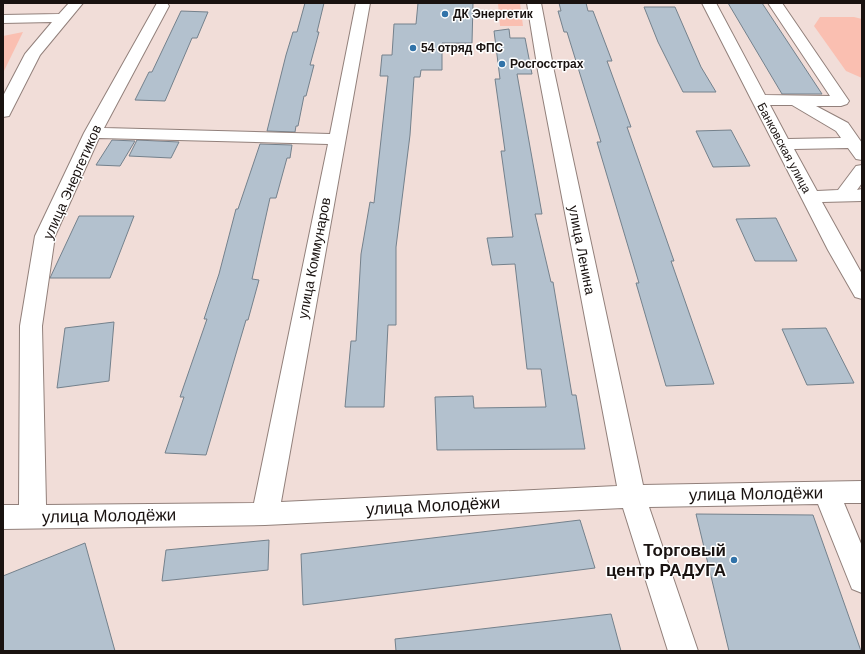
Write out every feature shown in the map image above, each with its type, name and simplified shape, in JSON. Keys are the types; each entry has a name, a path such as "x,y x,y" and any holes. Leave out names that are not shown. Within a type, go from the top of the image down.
{"street":[{"path":"3,112 32,54 76,3"},
{"name":"улица Коммунаров","path":"265,514 278,455 363,3"},
{"name":"улица Ленина","path":"534,3 546,72 632,496 683,651"},
{"name":"Банковская улица","path":"709,3 782,144 862,292"},
{"path":"759,100 841,101 775,3"},
{"name":"улица Энергетиков","path":"33,517 31,326 45,236 93,133 162,6"},
{"path":"3,18 64,18"},
{"path":"794,100 842,127 858,149"},
{"path":"93,133 337,139"},
{"path":"782,144 858,149"},
{"path":"843,196 862,170"},
{"path":"810,196 862,195"},
{"name":"улица Молодёжи","path":"3,517 265,514 632,496 862,492"},
{"path":"827,493 862,580"}],"shaded area":[{"path":"498,3 520,3 523,26 500,26"},
{"path":"820,17 854,17 862,19 862,78 846,71 814,26"},
{"path":"23,32 3,73 3,36"}],"building":[{"path":"305,3 324,3 317,32 319,32 310,65 314,65 306,96 304,96 298,126 296,126 295,132 267,131 286,55 293,32 297,32"},
{"path":"418,3 473,3 472,43 442,43 442,70 421,70 420,77 414,77 410,135 396,247 396,325 388,325 384,407 345,407 351,341 356,341 361,254 370,202 374,203 388,76 380,76 382,55 392,55 394,24 416,24"},
{"path":"559,3 586,3 588,11 593,11 612,61 607,61 631,127 627,127 674,261 671,261 714,384 666,386 636,283 639,283 597,142 601,142 567,32 564,32 558,11 561,11"},
{"path":"728,3 762,3 822,94 782,94"},
{"path":"644,7 675,7 701,67 716,92 683,92 658,42"},
{"path":"181,11 208,12 197,38 192,38 165,101 135,100 149,72 152,72"},
{"path":"509,29 510,38 525,38 532,74 517,74 542,214 535,214 551,282 553,282 572,395 576,395 585,449 437,450 435,397 473,396 474,408 546,407 541,369 527,369 515,264 492,265 487,238 513,237 501,151 505,151 495,79 500,79 494,31"},
{"path":"731,130 750,166 713,167 696,131"},
{"path":"112,140 135,141 120,166 96,165"},
{"path":"137,140 179,142 171,158 129,156"},
{"path":"260,144 292,145 290,158 287,158 276,198 270,198 252,279 259,280 248,320 246,320 206,455 165,453 184,397 180,397 207,319 204,319 219,274 236,209 238,209"},
{"path":"79,216 134,216 110,278 50,278"},
{"path":"776,218 797,261 755,261 736,219"},
{"path":"114,322 109,381 57,388 65,328"},
{"path":"826,328 854,383 807,385 782,329"},
{"path":"696,514 813,515 861,651 729,651"},
{"path":"580,520 595,568 303,605 301,554"},
{"path":"269,540 268,570 162,581 166,550"},
{"path":"85,543 115,651 3,651 3,576"},
{"path":"611,614 621,651 396,651 395,639"}],"place":[{"name":"ДК Энергетик","path":"445,14"},
{"name":"54 отряд ФПС","path":"413,48"},
{"name":"Росгосстрах","path":"502,64"},
{"name":"Торговый центр РАДУГА","path":"734,560"}]}
